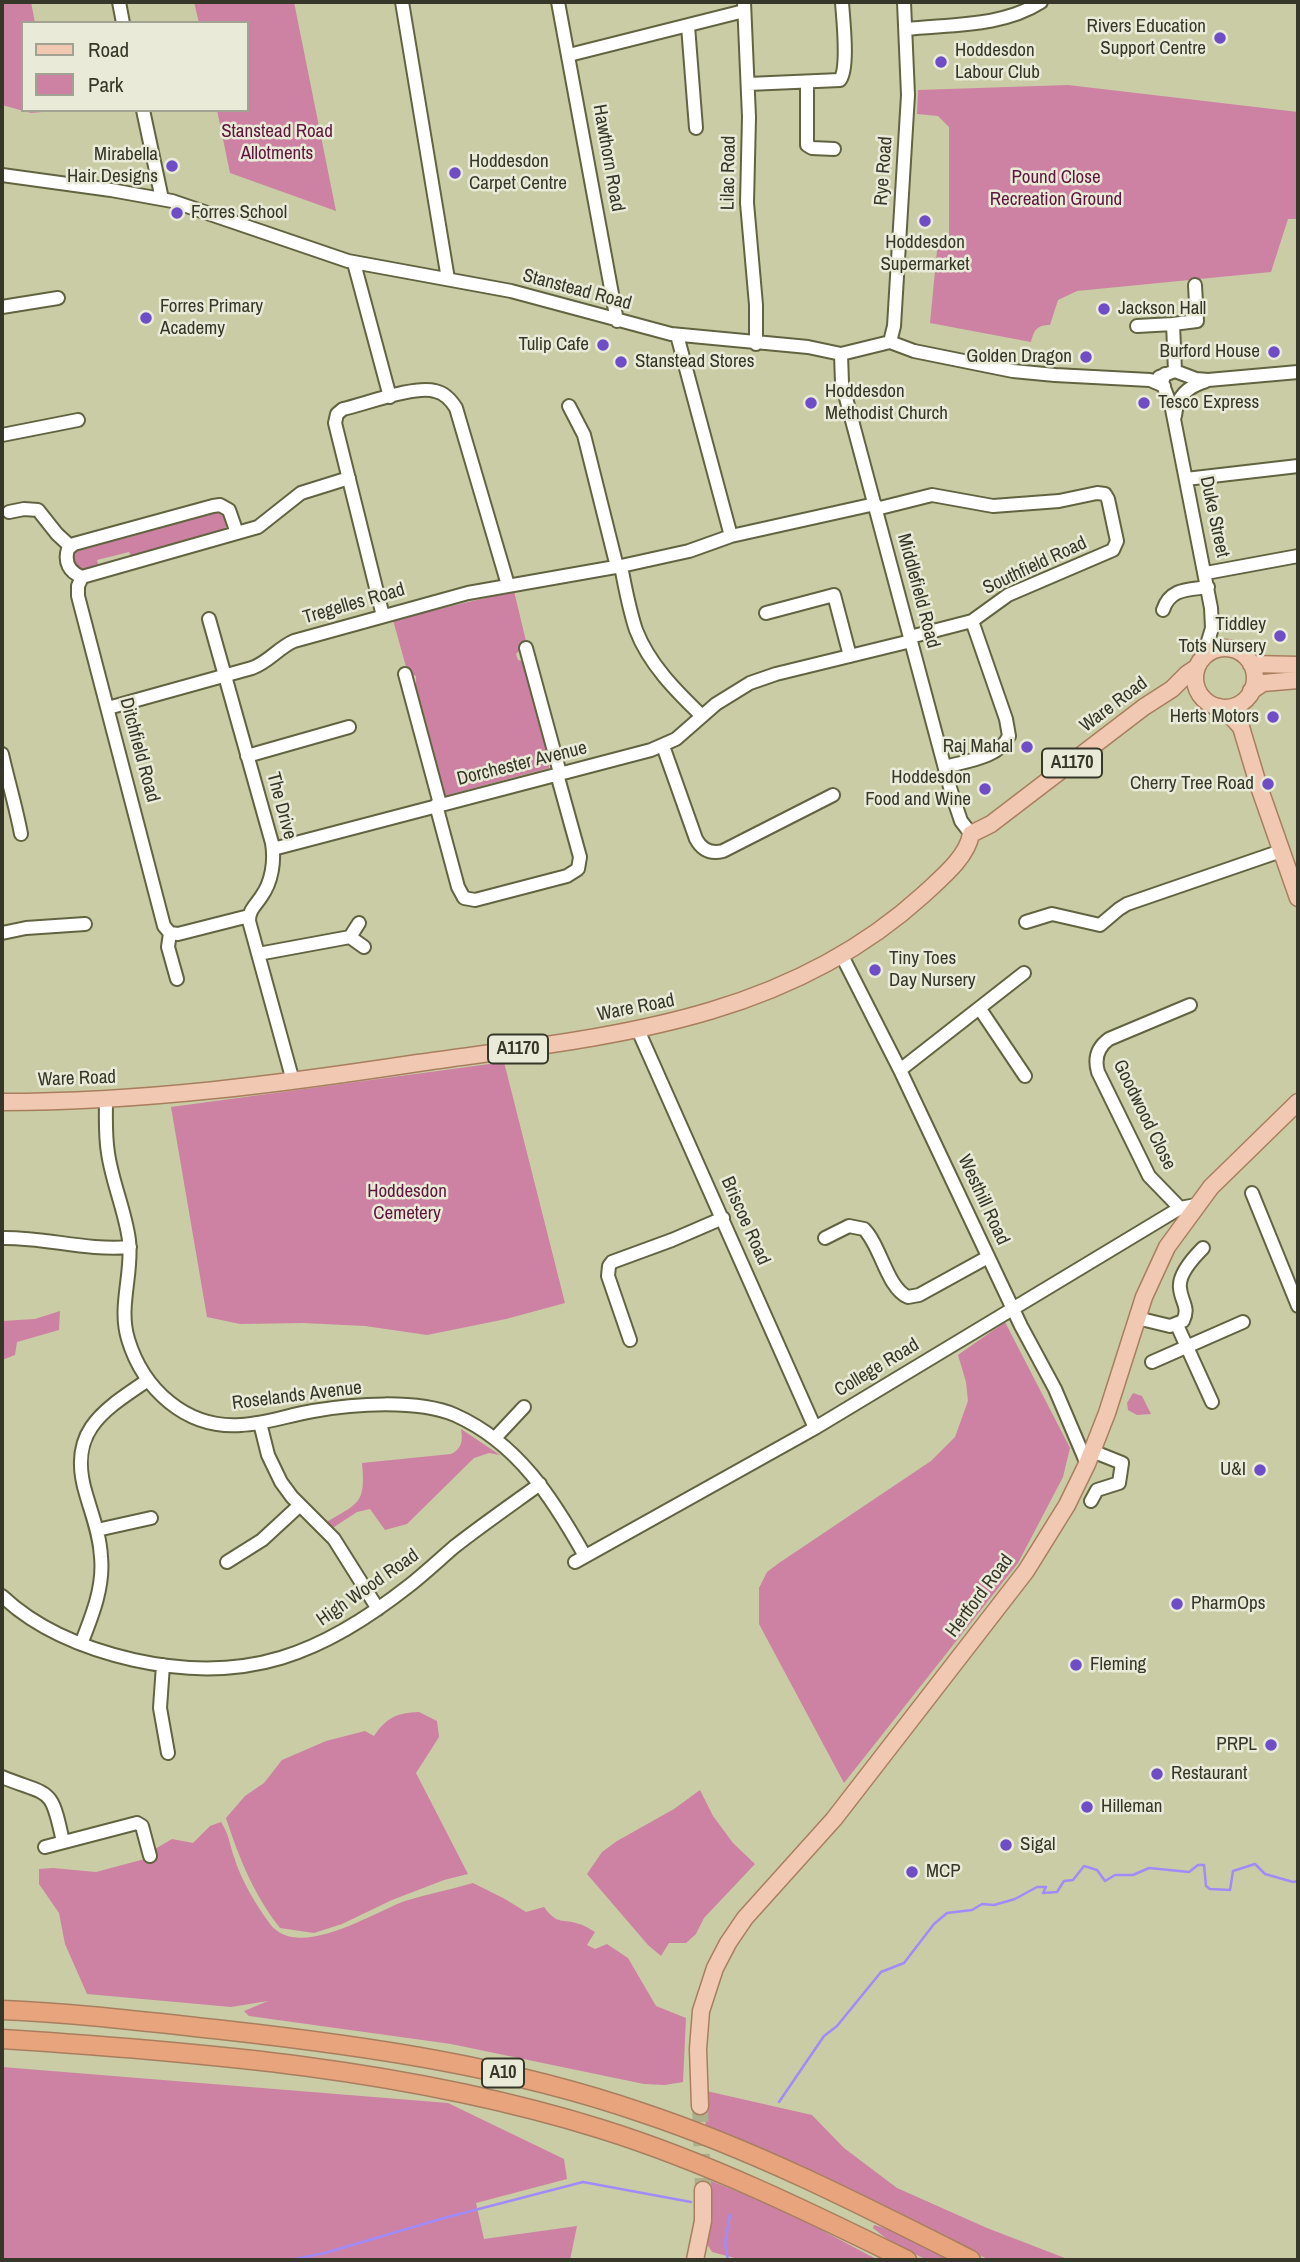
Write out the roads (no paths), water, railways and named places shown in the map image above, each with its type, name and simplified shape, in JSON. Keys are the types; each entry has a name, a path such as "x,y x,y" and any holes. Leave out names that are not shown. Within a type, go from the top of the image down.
{"highway":[{"name":"A10","path":"2,2010 116,2018 352,2045 485,2068 551,2085 641,2112 765,2160 838,2193 971,2260"},
{"name":"A10","path":"2,2039 104,2046 369,2076 446,2089 529,2108 602,2129 706,2167 823,2219 906,2260"}],"main road":[{"path":"1241,727 1254,677 1251,664 1239,652 1218,649 1200,663 1195,678 1201,696 1229,714 1241,727 1298,898"},
{"name":"Ware Road","path":"2,1102 106,1100 293,1081 638,1030 692,1018 741,1002 841,954 891,922 928,891 962,853 970,842 971,834 991,824 1144,707 1172,690 1200,663"},
{"path":"1251,664 1298,665"},
{"path":"1219,707 1234,706 1263,683 1298,680"},
{"name":"Ware Road","path":"1172,690 1201,696"},
{"name":"Hertford Road","path":"700,2106 698,2049 702,2011 715,1968 735,1931 834,1819 1043,1546 1067,1505 1089,1457 1107,1413 1151,1279 1173,1237 1196,1205 1224,1174 1298,1102"},
{"path":"695,2260 703,2221 703,2189"}],"street":[{"path":"119,2 123,21"},
{"path":"402,2 448,279"},
{"name":"Hawthorn Road","path":"558,2 617,321"},
{"path":"748,84 836,81 843,75 842,2"},
{"name":"Rye Road","path":"890,342 894,326 908,95 904,2"},
{"path":"906,29 1005,18 1022,13 1041,2"},
{"path":"569,55 688,26 744,6"},
{"name":"Lilac Road","path":"744,6 748,84 747,203 756,306 756,344"},
{"path":"688,26 696,128"},
{"path":"807,82 807,145 811,148 834,149"},
{"path":"143,112 162,199"},
{"name":"Stanstead Road","path":"2,175 162,199 214,214 354,263 511,291 677,335 808,347 841,354 890,342"},
{"path":"354,263 390,397"},
{"path":"1137,326 1197,321 1195,285"},
{"path":"2,307 58,298"},
{"name":"Duke Street","path":"1173,324 1168,394 1206,573 1212,628 1200,663"},
{"path":"677,335 731,536"},
{"path":"890,342 922,353 1013,371 1055,375 1208,380 1298,372"},
{"name":"Middlefield Road","path":"841,354 841,379 945,767 961,821 971,834"},
{"path":"1174,420 1179,399 1185,390 1208,380"},
{"path":"383,616 335,423 337,414 344,409 390,397 426,390 440,392 452,402 463,429 508,584"},
{"path":"569,406 584,435 633,621 641,642 659,670 702,716"},
{"path":"2,435 78,420"},
{"path":"1186,479 1298,466"},
{"path":"82,577 263,524 301,494 349,478"},
{"name":"Tregelles Road","path":"108,708 258,666 294,641 508,584 619,566 689,551 731,536 932,495 993,506 1059,501 1097,493"},
{"name":"Southfield Road","path":"850,656 972,621 1008,595 1115,548 1117,538 1108,499 1105,494 1097,493"},
{"path":"70,545 220,505 229,510 237,533"},
{"name":"Ditchfield Road","path":"9,512 38,510 70,545 67,563 73,573 82,577 78,596 163,921 170,933 169,947 177,979"},
{"path":"1206,573 1298,556"},
{"path":"1163,610 1167,599 1175,592 1208,587"},
{"path":"766,613 834,595 850,656"},
{"name":"The Drive","path":"209,619 273,849 270,881 249,916"},
{"path":"945,767 992,753 1003,745 1009,736 1006,719 972,621"},
{"path":"405,674 458,887 464,898 475,900 574,873 580,862 526,648"},
{"name":"Dorchester Avenue","path":"273,849 663,746 682,735 732,692 762,678 850,656"},
{"path":"247,755 349,727"},
{"path":"663,746 695,839 699,846 710,852 723,851 833,795"},
{"path":"2,754 6,792 21,834"},
{"path":"1026,922 1052,914 1100,925 1128,904 1282,851"},
{"path":"170,933 183,933 249,916 293,1081"},
{"path":"351,937 359,923"},
{"path":"2,933 26,928 85,924"},
{"path":"258,954 351,937 364,947"},
{"name":"Westhill Road","path":"841,954 900,1070 1012,1308 1089,1457"},
{"path":"900,1070 1024,973"},
{"name":"Goodwood Close","path":"1180,1208 1145,1169 1098,1072 1096,1058 1102,1045 1109,1039 1190,1005"},
{"path":"980,1009 1025,1076"},
{"name":"Briscoe Road","path":"638,1030 815,1428"},
{"name":"Roselands Avenue","path":"106,1100 107,1152 130,1247 123,1319 134,1354 148,1380 171,1404 202,1421 234,1425 260,1423 332,1408 399,1405 453,1414 495,1438 523,1463 540,1484 580,1559"},
{"path":"1252,1193 1298,1305"},
{"name":"College Road","path":"580,1559 815,1428 1180,1208 1196,1205"},
{"path":"630,1340 608,1276 610,1264 723,1218"},
{"path":"1156,1223 1173,1237"},
{"path":"825,1238 849,1226 864,1229 872,1239 897,1289 908,1297 919,1295 988,1257"},
{"path":"2,1238 33,1239 99,1248 130,1247"},
{"path":"1137,1318 1163,1326 1177,1325 1183,1321 1187,1308 1180,1283 1203,1248"},
{"path":"1152,1362 1243,1322"},
{"path":"1177,1325 1212,1402"},
{"path":"81,1644 96,1605 102,1566 97,1530 82,1476 83,1441 89,1427 99,1416 148,1380"},
{"path":"495,1438 524,1407"},
{"path":"260,1423 273,1469 292,1497 339,1546 378,1609"},
{"path":"1089,1457 1122,1463 1119,1483 1097,1490 1091,1501"},
{"name":"High Wood Road","path":"4,1601 28,1618 81,1644 122,1657 163,1665 224,1667 279,1660 323,1643 378,1609 475,1531 540,1484"},
{"path":"226,1562 262,1540 300,1506"},
{"path":"97,1530 151,1518"},
{"path":"163,1665 160,1708 168,1753"},
{"path":"2,1777 39,1789 48,1795 64,1842"},
{"path":"45,1847 137,1823 142,1826 150,1856"}],"waterway":[{"path":"779,2102 824,2036 837,2026 881,1972 904,1963 934,1924 947,1913 972,1910 982,1904 994,1905 1015,1899 1037,1887 1046,1887 1043,1893 1057,1892 1064,1881 1073,1880 1084,1866 1097,1870 1105,1881 1115,1875 1133,1875 1149,1868 1189,1872 1198,1865 1204,1865 1206,1886 1210,1889 1230,1890 1233,1871 1255,1864 1265,1874 1298,1881"},
{"path":"290,2260 325,2253 444,2218 583,2182 691,2202"},
{"path":"728,2260 725,2243 730,2215"}],"tunnel":[{"path":"700,2106 703,2190"}],"place":[{"name":"Rivers Education Support Centre","path":"1220,38"},
{"name":"Hoddesdon Labour Club","path":"941,62"},
{"name":"Mirabella Hair Designs","path":"172,166"},
{"name":"Hoddesdon Carpet Centre","path":"455,173"},
{"name":"Forres School","path":"177,213"},
{"name":"Hoddesdon Supermarket","path":"925,221"},
{"name":"Jackson Hall","path":"1104,309"},
{"name":"Forres Primary Academy","path":"146,318"},
{"name":"Tulip Cafe","path":"603,345"},
{"name":"Burford House","path":"1274,352"},
{"name":"Golden Dragon","path":"1086,357"},
{"name":"Stanstead Stores","path":"621,362"},
{"name":"Hoddesdon Methodist Church","path":"811,403"},
{"name":"Tesco Express","path":"1144,403"},
{"name":"Tiddley Tots Nursery","path":"1280,636"},
{"name":"Herts Motors","path":"1273,717"},
{"name":"Raj Mahal","path":"1027,747"},
{"name":"Cherry Tree Road","path":"1268,784"},
{"name":"Hoddesdon Food and Wine","path":"985,789"},
{"name":"Tiny Toes Day Nursery","path":"875,970"},
{"name":"U&I","path":"1260,1470"},
{"name":"PharmOps","path":"1177,1604"},
{"name":"Fleming","path":"1076,1665"},
{"name":"PRPL","path":"1271,1745"},
{"name":"Restaurant","path":"1157,1774"},
{"name":"Hilleman","path":"1087,1807"},
{"name":"Sigal","path":"1006,1845"},
{"name":"MCP","path":"912,1872"}],"park label":[{"name":"Stanstead Road Allotments","path":"277,143"},
{"name":"Pound Close Recreation Ground","path":"1056,189"},
{"name":"Hoddesdon Cemetery","path":"407,1203"}]}
